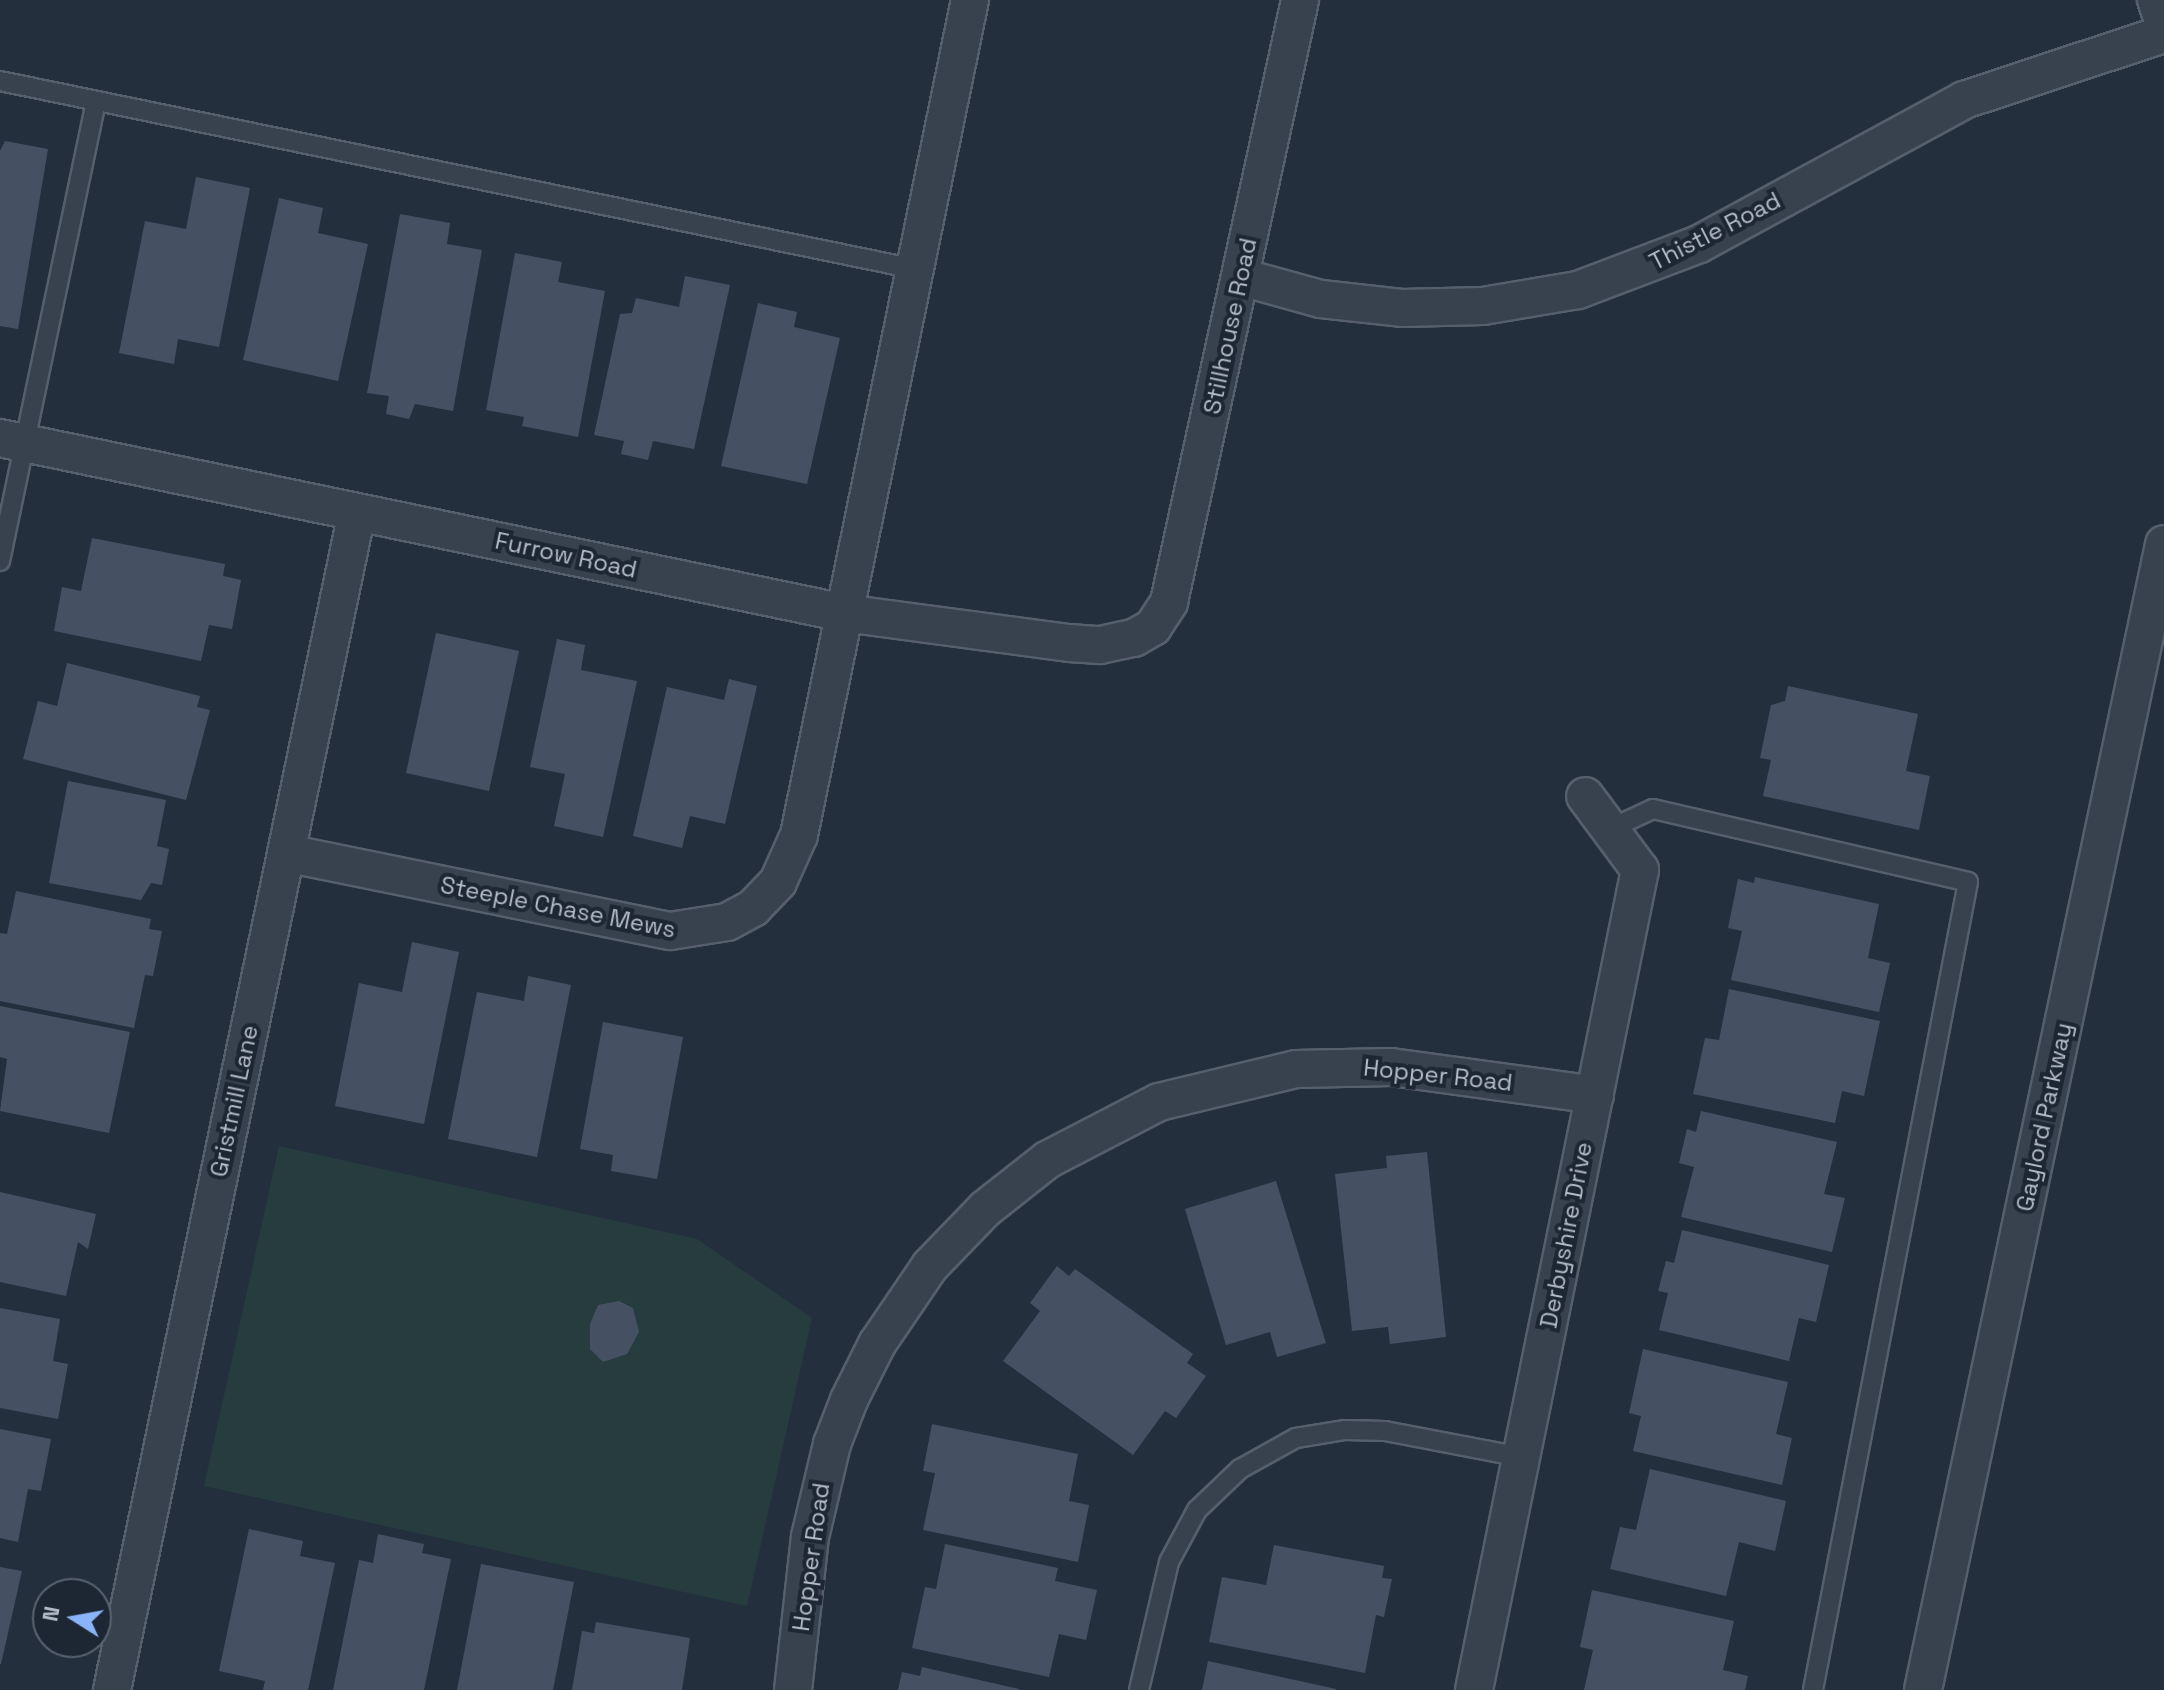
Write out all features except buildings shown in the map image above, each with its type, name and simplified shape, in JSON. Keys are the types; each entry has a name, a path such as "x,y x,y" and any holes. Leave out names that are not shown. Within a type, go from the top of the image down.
{"street":[{"name":"Steeple Chase Mews","path":"286,853 655,929 684,932 727,922 764,898 790,862 970,0"},
{"name":"Stillhouse Road","path":"1134,638 1153,627 1169,602 1300,0"},
{"path":"2156,0 2164,23"},
{"name":"Thistle Road","path":"1241,277 1321,299 1402,308 1483,306 1578,290 1699,244 1964,100 2164,34"},
{"name":"Furrow Road","path":"13,441 844,613 1069,643 1100,645 1134,638"},
{"name":"Gristmill Lane","path":"112,1690 357,512"},
{"name":"Gaylord Parkway","path":"1923,1690 2164,544"},
{"name":"Derbyshire Drive","path":"1474,1690 1640,870 1585,796"},
{"name":"Hopper Road","path":"793,1690 810,1537 823,1475 849,1400 877,1344 930,1266 985,1209 1047,1160 1159,1102 1296,1069 1391,1067 1595,1095"}],"lane":[{"path":"0,81 915,269"},
{"path":"0,561 13,441 96,101"},
{"path":"1610,829 1653,809 1968,882 1813,1690"},
{"path":"1139,1690 1169,1562 1197,1510 1240,1469 1296,1438 1345,1430 1385,1431 1521,1457"}],"green space":[{"path":"279,1146 697,1239 812,1318 747,1606 204,1486"}]}
